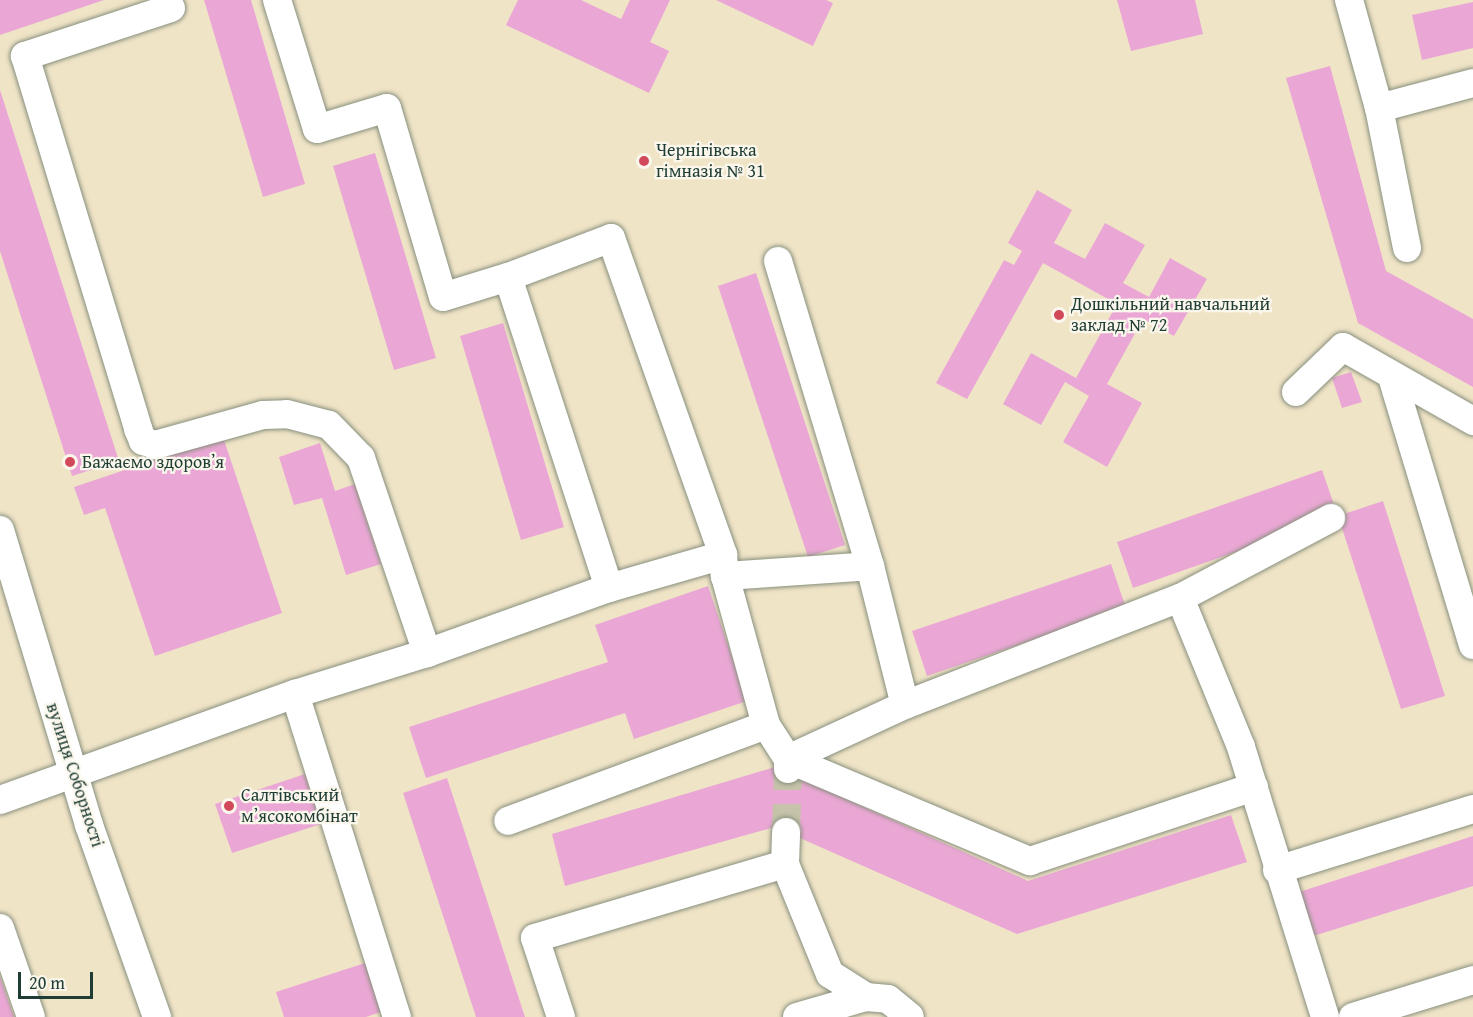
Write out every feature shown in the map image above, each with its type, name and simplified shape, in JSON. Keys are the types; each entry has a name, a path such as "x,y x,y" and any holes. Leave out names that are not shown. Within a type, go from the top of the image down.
{"street":[{"path":"277,0 317,129 387,108 443,297 611,238 724,565 766,725 788,765 1030,861 1254,787"},
{"path":"1349,0 1379,108 1407,248"},
{"path":"171,8 25,56 138,429 143,441 155,445 263,415 287,414 329,425 361,458 428,653"},
{"path":"1379,108 1473,83"},
{"path":"778,261 870,566 905,705"},
{"path":"508,276 609,588"},
{"path":"1296,392 1343,347 1392,377 1473,421"},
{"path":"1392,377 1473,645"},
{"path":"788,765 905,705 1180,598 1331,518"},
{"name":"вулиця Соборності","path":"0,530 73,774 157,1017"},
{"path":"0,800 296,694 428,653 609,588 724,565 870,566"},
{"path":"1180,598 1254,787 1277,870 1325,1017"},
{"path":"296,694 397,1017"},
{"path":"508,821 766,725"},
{"path":"1277,870 1473,809"},
{"path":"786,832 785,864 816,948 830,974 866,997"},
{"path":"561,1017 535,938 785,864"},
{"path":"0,928 31,1017"},
{"path":"1357,1016 1473,980"},
{"path":"797,1017 866,997 888,999 910,1017"}],"building":[{"path":"0,0 104,0 0,35"},
{"path":"204,0 251,0 305,184 263,197"},
{"path":"518,0 581,0 621,19 630,0 670,0 650,42 669,51 649,93 506,25"},
{"path":"716,0 826,0 833,3 813,46"},
{"path":"1117,0 1195,0 1203,34 1131,51"},
{"path":"1473,2 1473,48 1422,60 1412,15"},
{"path":"1330,66 1386,271 1473,319 1473,387 1358,323 1286,78"},
{"path":"0,90 119,461 72,476 0,251"},
{"path":"375,153 436,358 394,370 333,166"},
{"path":"1037,190 1072,210 1054,243 1085,259 1105,223 1145,245 1123,283 1149,297 1170,258 1207,279 1174,336 1143,319 1107,384 1142,403 1107,467 1063,442 1089,396 1065,382 1041,425 1003,404 1031,353 1076,378 1117,304 1043,263 967,399 936,383 1004,260 1014,265 1022,251 1008,243"},
{"path":"756,273 845,545 808,557 718,286"},
{"path":"503,323 564,527 521,540 460,336"},
{"path":"1351,372 1362,402 1342,408 1332,378"},
{"path":"223,437 282,613 155,656 105,508 84,515 74,487"},
{"path":"320,443 335,491 355,484 381,564 346,575 322,498 294,505 279,457"},
{"path":"1322,470 1338,516 1133,588 1117,542"},
{"path":"1383,501 1445,696 1401,709 1338,516"},
{"path":"1111,564 1126,608 927,676 912,631"},
{"path":"708,586 747,701 634,739 625,713 426,778 409,727 608,662 595,625"},
{"path":"775,767 1028,881 1231,815 1247,862 1017,934 775,827 565,886 552,834"},
{"path":"305,774 321,824 232,853 215,804"},
{"path":"447,778 525,1017 476,1017 403,793"},
{"path":"1473,836 1473,886 1307,938 1293,894"},
{"path":"365,963 381,1012 366,1017 284,1017 276,992"},
{"path":"0,977 14,1017 0,1017"}],"tunnel":[{"path":"786,832 788,772"}],"place":[{"name":"Чернігівська гімназія № 31","path":"644,161"},
{"name":"Дошкільний навчальний заклад № 72","path":"1059,315"},
{"name":"Бажаємо здоровʼя","path":"70,462"},
{"name":"Салтівський мʼясокомбінат","path":"229,806"}]}
